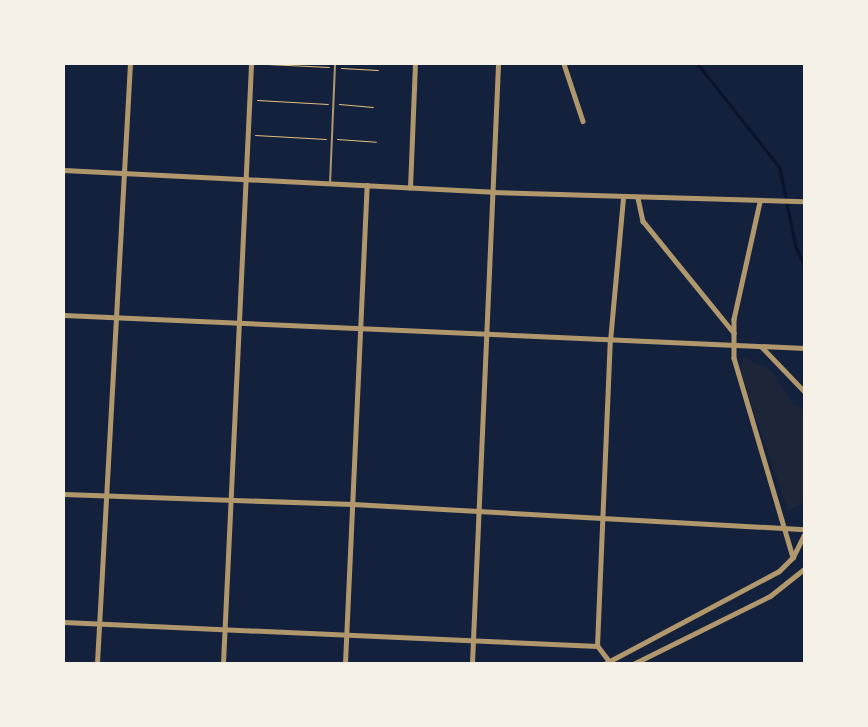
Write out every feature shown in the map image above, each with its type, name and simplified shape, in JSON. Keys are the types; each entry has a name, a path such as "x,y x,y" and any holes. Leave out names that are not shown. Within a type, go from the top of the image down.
{"street":[{"path":"97,663 113,317 130,64"},
{"path":"223,663 251,64"},
{"path":"410,188 415,64"},
{"path":"472,663 498,64"},
{"path":"564,64 583,121"},
{"path":"64,170 492,192 760,202 804,201"},
{"path":"345,663 367,186"},
{"path":"623,197 610,341 597,646 608,663 762,582 793,557 804,534"},
{"path":"638,198 643,221 734,334"},
{"path":"760,202 734,334 736,376 793,557"},
{"path":"64,315 610,341 804,348"},
{"path":"762,347 804,391"},
{"path":"64,494 353,504 601,520 784,526 804,529"},
{"path":"635,663 770,596 804,569"},
{"path":"64,622 224,632 597,646"}],"lane":[{"path":"330,184 335,66"}],"path":[{"path":"267,64 335,66 378,70"},
{"path":"249,100 373,107"},
{"path":"247,135 376,142"}],"shaded area":[{"path":"743,357 770,370 794,404 804,409 804,503 788,511 741,373"}],"waterway":[{"path":"698,64 780,168 796,247 804,264"}]}
